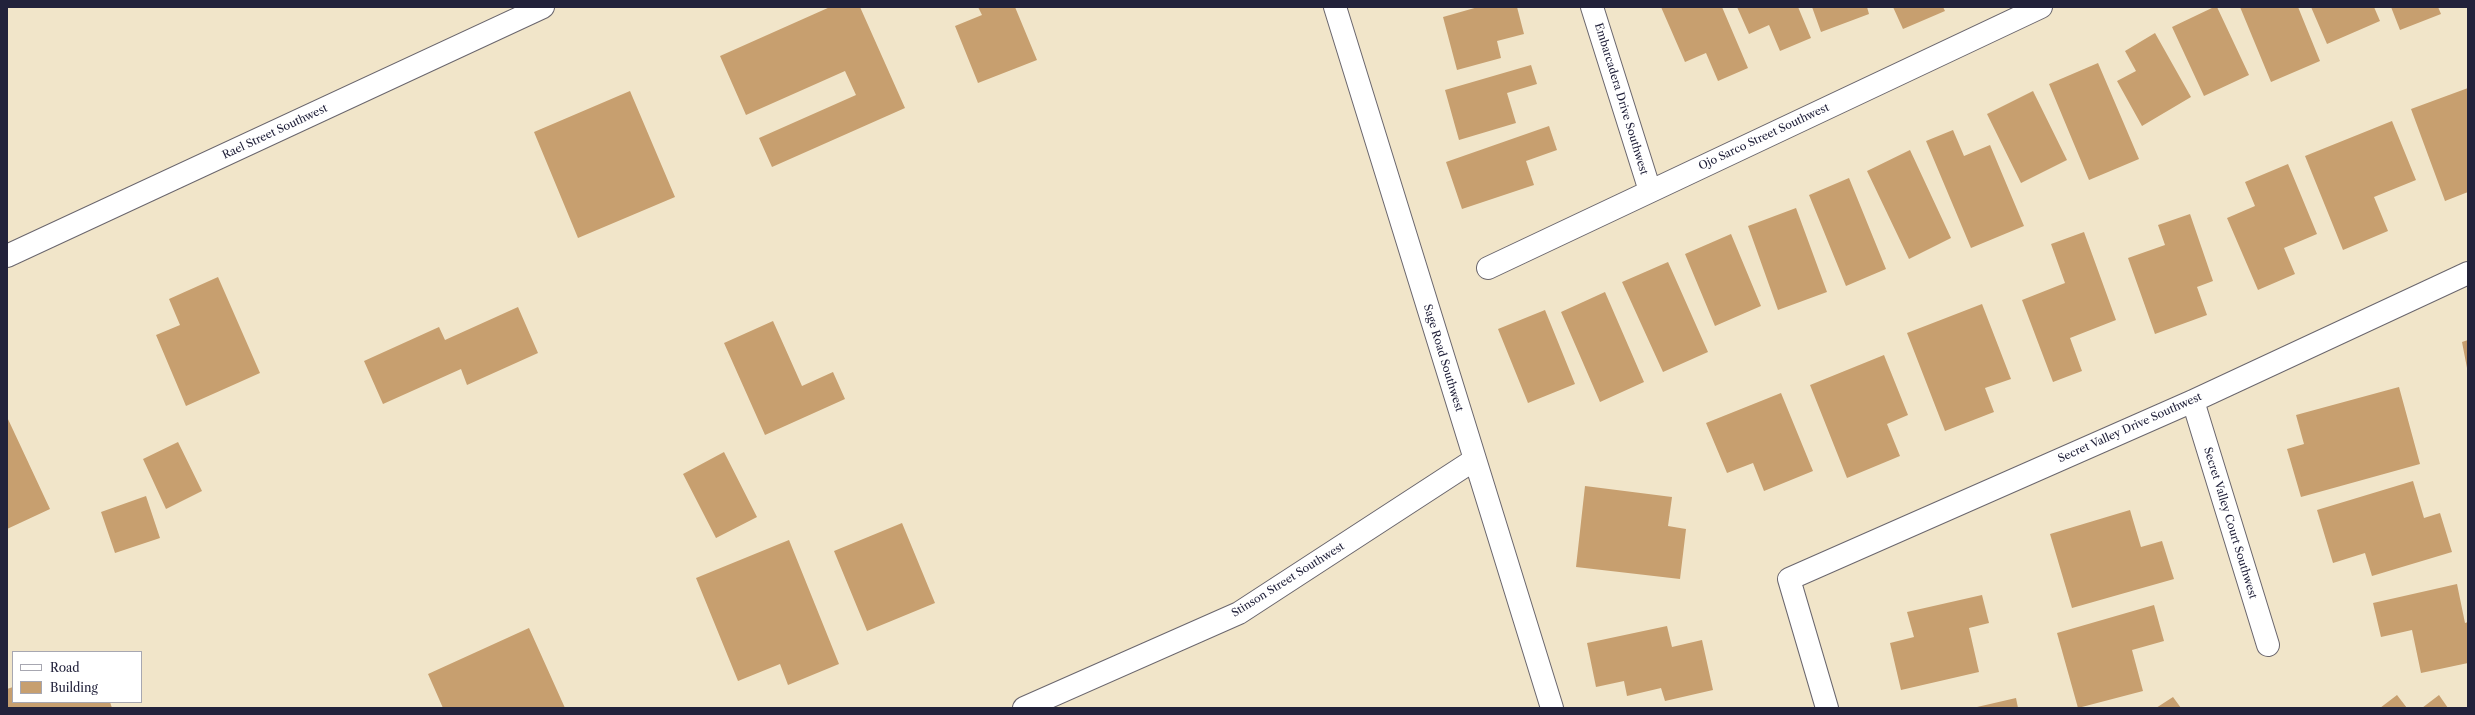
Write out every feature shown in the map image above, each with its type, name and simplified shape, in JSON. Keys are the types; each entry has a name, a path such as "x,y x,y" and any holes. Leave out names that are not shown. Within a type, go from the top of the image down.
{"street":[{"name":"Rael Street Southwest","path":"7,256 543,7"},
{"name":"Sage Road Southwest","path":"1335,7 1552,708"},
{"name":"Embarcadera Drive Southwest","path":"1592,7 1650,191"},
{"name":"Ojo Sarco Street Southwest","path":"1488,268 2041,7"},
{"name":"Secret Valley Drive Southwest","path":"1827,708 1789,579 2193,401 2468,273"},
{"name":"Secret Valley Court Southwest","path":"2193,401 2268,645"},
{"name":"Stinson Street Southwest","path":"1024,708 1239,614 1474,460"}],"building":[{"path":"830,7 860,7 905,108 772,167 759,138 856,95 845,71 746,115 720,56"},
{"path":"978,7 1015,7 1037,60 978,83 955,26 982,15"},
{"path":"1478,7 1517,7 1524,34 1497,41 1501,58 1457,70 1443,17"},
{"path":"1661,7 1722,7 1748,68 1718,81 1706,53 1685,62"},
{"path":"1737,7 1798,7 1811,38 1780,51 1769,25 1749,34"},
{"path":"1812,7 1867,7 1869,14 1821,32"},
{"path":"1893,7 1943,7 1945,11 1903,29"},
{"path":"2214,7 2217,7 2249,75 2204,96 2172,27"},
{"path":"2240,7 2298,7 2320,61 2271,82"},
{"path":"2311,7 2374,7 2380,21 2327,44"},
{"path":"2391,7 2438,7 2441,14 2400,30"},
{"path":"2155,33 2191,97 2142,126 2117,81 2136,71 2125,51"},
{"path":"2098,63 2139,159 2089,180 2049,84"},
{"path":"1531,65 1537,84 1507,93 1516,123 1459,140 1445,90"},
{"path":"2468,88 2468,192 2445,201 2411,109"},
{"path":"630,91 675,197 578,238 534,132"},
{"path":"2033,91 2067,160 2021,183 1987,114"},
{"path":"2392,121 2416,180 2374,197 2388,231 2343,250 2305,156"},
{"path":"1549,126 1557,150 1526,161 1534,185 1462,209 1446,162"},
{"path":"1953,130 1964,156 1990,145 2024,226 1971,248 1926,141"},
{"path":"1910,150 1951,238 1909,259 1867,171"},
{"path":"2288,164 2317,234 2284,248 2295,274 2258,290 2227,218 2255,206 2245,182"},
{"path":"1849,178 1886,269 1846,286 1809,195"},
{"path":"1796,208 1827,292 1778,310 1748,226"},
{"path":"2190,214 2213,281 2197,287 2207,315 2155,334 2128,258 2165,245 2158,225"},
{"path":"2084,232 2116,320 2070,338 2082,371 2053,382 2022,300 2065,283 2051,244"},
{"path":"1731,234 1761,306 1715,326 1685,254"},
{"path":"1668,262 1708,352 1663,372 1622,282"},
{"path":"218,277 260,373 186,406 156,335 180,325 169,299"},
{"path":"1605,292 1644,382 1600,402 1561,312"},
{"path":"1982,304 2011,379 1985,388 1994,412 1945,431 1907,333"},
{"path":"518,307 538,353 467,385 461,369 383,404 364,361 439,327 445,340"},
{"path":"1545,310 1575,384 1528,403 1498,329"},
{"path":"773,321 802,386 833,372 845,399 765,435 724,343"},
{"path":"2468,340 2468,368 2467,368 2462,342"},
{"path":"1884,355 1908,415 1887,424 1900,456 1847,478 1810,385"},
{"path":"2399,387 2420,464 2301,497 2287,449 2304,444 2296,415"},
{"path":"1781,393 1813,471 1764,491 1753,463 1727,473 1706,423"},
{"path":"7,417 50,509 7,529"},
{"path":"178,442 202,491 166,509 143,459"},
{"path":"724,452 757,517 716,538 683,474"},
{"path":"2413,481 2424,518 2440,513 2452,552 2372,576 2365,553 2333,563 2317,510"},
{"path":"1585,486 1672,497 1668,526 1686,529 1680,579 1576,567"},
{"path":"146,496 160,538 115,553 101,512"},
{"path":"2130,510 2141,547 2162,541 2174,579 2072,608 2050,534"},
{"path":"902,523 935,603 867,631 834,551"},
{"path":"789,540 839,664 788,685 780,664 738,681 696,578"},
{"path":"2457,584 2465,623 2468,622 2468,663 2421,673 2412,630 2381,637 2373,603"},
{"path":"1982,595 1989,623 1969,628 1979,672 1901,690 1890,643 1914,637 1907,612"},
{"path":"2154,605 2164,641 2132,650 2143,691 2078,708 2057,633"},
{"path":"1667,626 1672,647 1702,640 1713,690 1665,701 1661,688 1627,696 1624,681 1596,687 1587,643"},
{"path":"529,628 565,708 443,708 428,674"},
{"path":"12,687 12,703 110,703 112,708 7,708 7,689"},
{"path":"2397,695 2407,708 2380,708"},
{"path":"2439,695 2448,708 2422,708"},
{"path":"2173,697 2181,708 2156,708"},
{"path":"2016,698 2018,708 1977,708 1977,707"}]}
